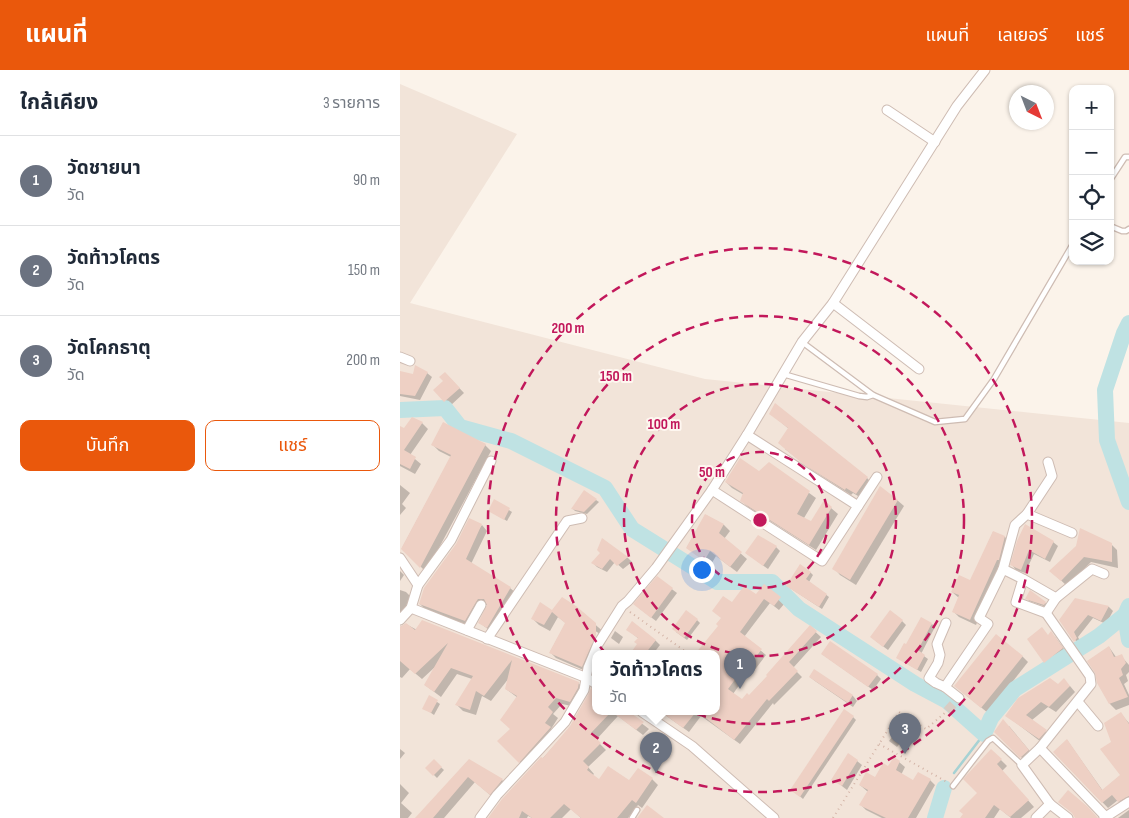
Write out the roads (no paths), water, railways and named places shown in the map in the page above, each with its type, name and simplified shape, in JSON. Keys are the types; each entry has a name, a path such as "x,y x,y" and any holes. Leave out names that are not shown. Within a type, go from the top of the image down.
{"street":[{"path":"596,650 622,606 656,568 712,490 802,342 833,303 957,106 985,70"},
{"path":"887,110 935,142"},
{"path":"833,303 919,369"},
{"path":"400,356 410,362"},
{"path":"747,435 858,506"},
{"path":"400,620 411,608 418,585 451,540 491,461"},
{"path":"945,687 988,624 979,618 1003,569 1015,526 1026,514 1052,476 1048,462"},
{"path":"712,490 822,561 877,476"},
{"path":"1026,514 1072,533"},
{"path":"487,638 567,522 582,518"},
{"path":"400,558 418,585"},
{"path":"1003,569 1056,598"},
{"path":"1046,613 1056,598 1092,569 1104,574"},
{"path":"1023,579 1016,602 1046,613 1092,684 1040,748 1022,765 1050,804 1068,818"},
{"path":"467,630 481,605"},
{"path":"411,608 592,682"},
{"path":"946,623 937,644 940,655 938,663 929,678 959,698"},
{"path":"480,818 497,795 565,722 584,690 592,661"},
{"path":"1078,702 1098,726"},
{"path":"646,715 692,746 774,818"},
{"path":"1040,748 1105,817 1129,802"},
{"path":"1036,818 1050,804"}],"lane":[{"path":"1113,175 1122,160 1125,157 1129,157"},
{"path":"1114,228 1122,231 1129,229"},
{"path":"802,342 873,395 936,422 965,419 994,379 1069,251"},
{"path":"783,374 859,396 867,397 873,395"},
{"path":"953,786 988,741 993,738 1022,765"},
{"path":"632,818 637,810"}],"waterway":[{"path":"1129,323 1105,390 1107,440 1129,502"},
{"path":"400,410 445,408 460,427 511,441 605,488 632,529 717,582 772,582 799,609 915,684 947,701 984,734 991,718 1015,689 1099,636 1125,615 1129,606"},
{"path":"1125,615 1129,640"},
{"path":"954,773 984,734"},
{"path":"935,818 944,788"}],"tunnel":[{"path":"947,711 959,698"}],"place":[{"name":"วัดชายนา","path":"740,689"},
{"name":"วัดโคกธาตุ","path":"905,754"},
{"name":"วัดท้าวโคตร","path":"656,773"}]}
